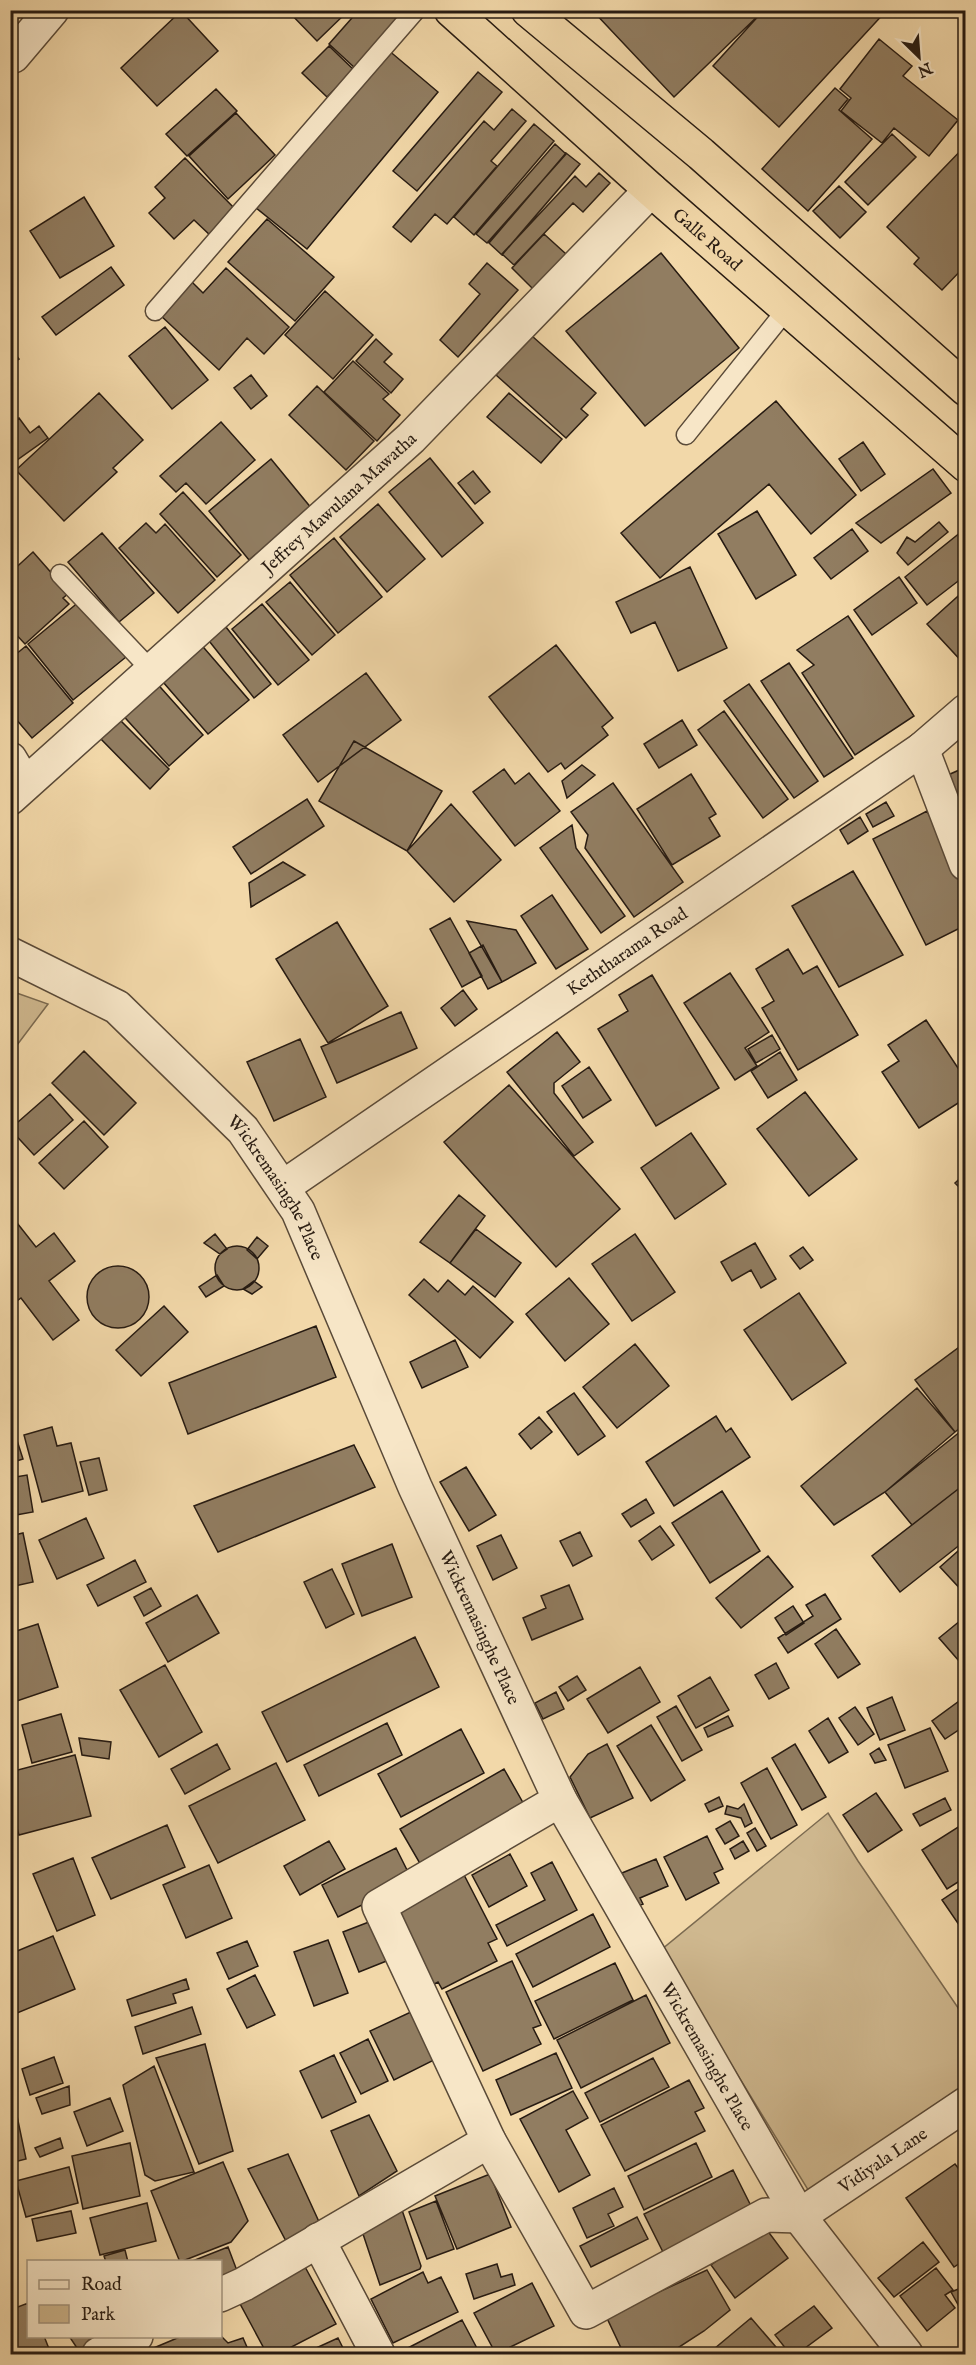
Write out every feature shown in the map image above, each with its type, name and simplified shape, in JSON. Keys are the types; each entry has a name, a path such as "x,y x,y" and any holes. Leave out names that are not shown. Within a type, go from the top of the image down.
{"highway":[{"name":"Galle Road","path":"451,10 651,190 966,465"},
{"path":"528,10 701,154 966,389"}],"street":[{"path":"13,56 52,10"},
{"name":"Jeffrey Mawulana Mawatha","path":"15,780 152,671 411,438 651,190"},
{"name":"Keththarama Road","path":"283,1187 922,749 966,711"},
{"path":"922,749 966,864"},
{"name":"Wickremasinghe Place","path":"10,954 117,1007 243,1130 298,1210 416,1487 560,1800 799,2216 906,2355"},
{"path":"560,1800 379,1906 489,2141 586,2312 766,2215 799,2216"},
{"name":"Vidiyala Lane","path":"799,2216 966,2104"},
{"path":"222,2294 489,2141"},
{"path":"318,2240 378,2355"},
{"path":"99,2355 134,2338"}],"lane":[{"path":"155,310 416,10"},
{"path":"686,435 787,309"},
{"path":"60,574 152,671"}],"green space":[{"path":"10,991 48,1004 11,1053"},
{"path":"828,1813 965,2018 965,2084 810,2193 661,1950"}],"building":[{"path":"287,10 349,10 317,41"},
{"path":"359,10 402,10 405,13 356,69 329,44"},
{"path":"592,10 764,10 674,97"},
{"path":"764,10 887,10 779,127 713,66"},
{"path":"181,11 218,51 157,106 121,68"},
{"path":"879,39 912,66 903,76 958,120 929,156 894,128 882,143 841,111 851,98 840,89"},
{"path":"329,46 354,70 327,97 302,73"},
{"path":"387,49 438,92 307,249 255,207"},
{"path":"478,72 502,92 417,191 393,171"},
{"path":"835,88 848,99 839,110 872,139 808,211 762,169"},
{"path":"216,89 237,111 187,156 166,134"},
{"path":"512,109 526,121 491,161 497,166 447,224 435,214 411,242 393,227 484,121 494,130"},
{"path":"236,113 275,155 228,199 189,156"},
{"path":"534,124 554,141 474,235 454,217"},
{"path":"892,134 916,157 868,205 845,182"},
{"path":"555,144 566,154 487,243 476,234"},
{"path":"966,145 966,265 942,290 914,264 919,258 887,227"},
{"path":"566,153 580,164 502,255 489,243"},
{"path":"185,158 238,212 212,237 194,220 174,239 149,213 165,198 155,187"},
{"path":"599,173 610,183 583,212 573,203 514,265 502,254 575,176 586,187"},
{"path":"839,186 866,212 840,238 813,211"},
{"path":"84,197 114,246 60,278 30,231"},
{"path":"267,219 334,277 295,321 228,262"},
{"path":"544,234 566,254 533,289 512,268"},
{"path":"661,253 739,348 645,426 566,331"},
{"path":"487,263 518,290 458,357 440,340 480,294 469,284"},
{"path":"111,267 124,285 56,335 42,317"},
{"path":"226,268 289,327 264,354 247,338 219,370 159,314 191,281 203,293"},
{"path":"325,291 373,335 333,379 285,335"},
{"path":"165,327 208,380 172,409 129,356"},
{"path":"532,336 596,393 581,409 588,415 566,438 496,375"},
{"path":"376,339 392,354 384,362 403,379 391,393 356,361"},
{"path":"10,347 19,359 10,365"},
{"path":"353,361 389,394 383,399 400,415 377,441 324,392"},
{"path":"251,375 267,396 251,409 234,388"},
{"path":"317,386 374,441 346,470 289,415"},
{"path":"99,393 143,440 113,468 117,472 64,521 16,470"},
{"path":"509,393 562,439 541,463 487,417"},
{"path":"776,401 856,495 811,534 769,484 660,578 621,533"},
{"path":"19,418 30,433 39,426 48,438 10,465 10,423"},
{"path":"221,422 255,460 206,504 186,483 176,492 160,476"},
{"path":"863,442 885,474 861,491 839,459"},
{"path":"430,458 483,523 442,557 389,492"},
{"path":"271,459 312,509 249,560 209,511"},
{"path":"933,469 951,493 881,543 856,523"},
{"path":"473,471 490,492 475,504 458,483"},
{"path":"183,492 241,555 217,577 160,514"},
{"path":"378,504 425,559 387,592 340,537"},
{"path":"757,511 796,575 756,599 718,534"},
{"path":"939,522 948,532 908,565 897,553 907,537 915,542"},
{"path":"146,523 156,533 165,524 215,580 178,613 119,548"},
{"path":"852,529 868,551 831,579 814,558"},
{"path":"961,532 966,537 966,575 927,605 905,577"},
{"path":"102,533 154,593 119,622 68,562"},
{"path":"334,538 382,597 338,633 290,575"},
{"path":"33,552 69,593 63,598 69,604 25,644 10,628 10,573"},
{"path":"690,567 727,648 678,671 655,622 631,633 616,602"},
{"path":"899,577 917,603 872,635 854,610"},
{"path":"290,582 335,635 312,655 266,602"},
{"path":"966,589 966,666 927,624"},
{"path":"80,601 126,657 73,700 28,644"},
{"path":"262,604 309,660 278,685 232,629"},
{"path":"848,616 914,716 855,755 802,673 814,665 797,650"},
{"path":"222,622 271,684 254,698 206,637"},
{"path":"198,641 249,700 208,734 157,675"},
{"path":"556,645 613,718 602,727 608,735 565,769 561,763 548,772 489,697"},
{"path":"26,646 73,703 32,738 10,712 10,682 16,678 10,671 10,659"},
{"path":"789,663 853,758 824,777 761,681"},
{"path":"366,673 401,720 318,782 283,735"},
{"path":"153,679 203,735 169,766 118,710"},
{"path":"749,684 818,781 794,798 724,701"},
{"path":"724,711 788,799 763,818 698,730"},
{"path":"115,715 169,769 150,789 96,734"},
{"path":"682,720 697,745 659,768 644,744"},
{"path":"354,741 442,791 407,851 319,801"},
{"path":"582,765 595,775 567,798 562,781"},
{"path":"966,767 966,814 948,775"},
{"path":"504,769 515,784 529,773 560,811 515,846 473,792"},
{"path":"691,774 716,814 709,818 720,836 672,865 637,809"},
{"path":"613,783 683,882 634,917 585,848 588,835 571,812"},
{"path":"307,799 324,826 251,874 233,847"},
{"path":"886,802 894,816 873,827 866,814"},
{"path":"451,804 501,860 454,902 407,851"},
{"path":"927,811 966,888 966,925 926,945 873,839"},
{"path":"860,817 868,831 848,844 840,830"},
{"path":"572,825 576,848 625,916 601,933 540,848"},
{"path":"283,862 305,875 251,907 249,883"},
{"path":"853,871 903,955 839,987 792,906"},
{"path":"552,895 588,949 556,969 521,916"},
{"path":"450,918 482,976 462,987 430,929"},
{"path":"467,921 516,930 536,963 502,982"},
{"path":"337,922 388,1006 328,1043 276,959"},
{"path":"483,945 502,982 488,989 469,953"},
{"path":"788,949 803,974 817,966 858,1035 798,1070 762,1008 774,1001 756,969"},
{"path":"730,973 769,1032 745,1048 757,1066 735,1080 684,1003"},
{"path":"652,975 719,1088 656,1126 598,1029 628,1011 619,995"},
{"path":"463,990 477,1009 455,1026 441,1008"},
{"path":"401,1012 417,1048 337,1083 321,1047"},
{"path":"926,1020 966,1080 966,1098 919,1128 882,1072 899,1061 888,1045"},
{"path":"557,1032 580,1062 554,1083 554,1093 593,1142 574,1156 507,1072"},
{"path":"772,1035 780,1049 756,1063 748,1049"},
{"path":"300,1039 326,1097 274,1121 247,1062"},
{"path":"84,1051 136,1103 104,1135 52,1083"},
{"path":"780,1052 797,1080 768,1098 751,1071"},
{"path":"589,1067 611,1100 583,1118 562,1086"},
{"path":"509,1085 620,1209 556,1267 444,1142"},
{"path":"805,1092 857,1159 809,1196 757,1129"},
{"path":"50,1094 73,1120 34,1155 10,1129"},
{"path":"84,1121 108,1147 64,1189 39,1163"},
{"path":"691,1133 726,1184 675,1219 641,1168"},
{"path":"966,1173 966,1194 955,1183"},
{"path":"459,1195 485,1216 450,1263 420,1242"},
{"path":"10,1214 36,1247 54,1233 75,1261 49,1281 79,1320 53,1340 21,1298 10,1306"},
{"path":"476,1229 521,1263 495,1297 450,1263"},
{"path":"215,1234 227,1249 220,1254 204,1243"},
{"path":"635,1234 675,1292 632,1321 592,1264"},
{"path":"257,1237 268,1246 257,1259 247,1250"},
{"path":"755,1243 776,1279 761,1288 751,1270 732,1281 721,1262"},
{"path":"237,1246 252,1253 259,1268 252,1283 237,1290 222,1283 215,1268 222,1253"},
{"path":"803,1247 813,1260 800,1269 790,1256"},
{"path":"112,1266 124,1266 140,1275 147,1285 149,1297 147,1309 140,1319 124,1328 112,1328 101,1323 92,1314 87,1303 87,1291 92,1280 101,1271"},
{"path":"217,1275 224,1286 206,1297 199,1287"},
{"path":"569,1278 609,1324 565,1361 526,1314"},
{"path":"424,1279 438,1292 448,1280 465,1295 473,1286 513,1322 480,1358 409,1295"},
{"path":"254,1281 262,1287 252,1294 243,1289"},
{"path":"799,1293 846,1363 792,1400 744,1330"},
{"path":"164,1306 188,1332 141,1376 116,1350"},
{"path":"316,1326 336,1377 188,1434 169,1383"},
{"path":"455,1340 468,1367 422,1388 410,1362"},
{"path":"966,1342 966,1423 955,1432 915,1380"},
{"path":"635,1344 669,1386 617,1428 583,1387"},
{"path":"917,1388 955,1432 885,1492 834,1525 801,1486"},
{"path":"574,1393 605,1436 578,1455 547,1412"},
{"path":"716,1416 726,1432 731,1428 750,1457 674,1506 646,1462"},
{"path":"539,1417 552,1432 531,1449 519,1434"},
{"path":"52,1427 57,1446 71,1443 83,1491 42,1502 24,1435"},
{"path":"966,1427 966,1483 912,1525 885,1492"},
{"path":"10,1428 13,1428 23,1459 10,1463"},
{"path":"354,1445 375,1487 218,1552 194,1506"},
{"path":"99,1458 107,1490 89,1495 80,1462"},
{"path":"466,1467 496,1515 469,1531 440,1482"},
{"path":"27,1475 33,1512 10,1516 10,1478"},
{"path":"966,1483 966,1540 900,1592 872,1556"},
{"path":"722,1491 760,1551 710,1583 672,1523"},
{"path":"646,1499 654,1513 631,1527 622,1514"},
{"path":"86,1518 104,1558 57,1579 39,1540"},
{"path":"660,1526 674,1545 652,1560 639,1541"},
{"path":"580,1532 592,1556 573,1566 560,1541"},
{"path":"23,1533 33,1582 10,1587 10,1536"},
{"path":"501,1535 517,1568 493,1580 477,1546"},
{"path":"392,1544 412,1597 362,1616 342,1564"},
{"path":"966,1544 966,1595 940,1567"},
{"path":"768,1556 793,1587 741,1628 716,1598"},
{"path":"135,1560 146,1582 98,1606 87,1585"},
{"path":"332,1569 354,1614 326,1628 304,1582"},
{"path":"569,1585 583,1619 532,1640 523,1618 546,1608 541,1596"},
{"path":"151,1588 161,1606 144,1616 134,1597"},
{"path":"825,1594 841,1619 788,1653 778,1638 813,1616 806,1605"},
{"path":"197,1595 219,1633 168,1662 146,1623"},
{"path":"793,1606 804,1623 786,1635 775,1618"},
{"path":"966,1616 966,1669 939,1638"},
{"path":"38,1624 58,1687 11,1703 10,1633"},
{"path":"836,1629 860,1664 838,1678 815,1644"},
{"path":"415,1637 439,1687 287,1762 262,1712"},
{"path":"776,1663 789,1688 769,1699 755,1675"},
{"path":"165,1665 202,1732 159,1757 120,1690"},
{"path":"640,1667 660,1702 608,1733 587,1699"},
{"path":"577,1676 586,1690 568,1701 559,1687"},
{"path":"710,1677 729,1710 696,1728 678,1696"},
{"path":"556,1692 564,1709 543,1719 535,1703"},
{"path":"966,1696 966,1725 945,1739 932,1721"},
{"path":"892,1697 905,1730 880,1740 867,1708"},
{"path":"676,1706 702,1750 682,1761 657,1717"},
{"path":"855,1707 874,1734 858,1745 839,1718"},
{"path":"61,1714 72,1752 32,1763 22,1725"},
{"path":"728,1716 733,1726 708,1737 704,1728"},
{"path":"828,1718 848,1752 829,1763 809,1731"},
{"path":"387,1723 402,1755 319,1796 304,1765"},
{"path":"651,1725 685,1780 651,1801 617,1746"},
{"path":"930,1728 948,1771 905,1788 888,1745"},
{"path":"461,1729 484,1773 401,1817 378,1774"},
{"path":"79,1738 111,1742 109,1759 82,1755"},
{"path":"217,1744 230,1769 185,1794 171,1769"},
{"path":"607,1744 633,1798 590,1818 570,1777 588,1754"},
{"path":"795,1744 826,1797 802,1810 772,1758"},
{"path":"879,1748 886,1760 875,1763 870,1754"},
{"path":"75,1755 91,1816 19,1835 10,1804 10,1772"},
{"path":"276,1763 305,1820 218,1863 189,1806"},
{"path":"767,1768 797,1825 771,1839 741,1783"},
{"path":"504,1769 526,1808 422,1867 400,1829"},
{"path":"876,1793 902,1830 868,1852 843,1815"},
{"path":"719,1797 723,1806 709,1812 705,1804"},
{"path":"945,1798 951,1810 920,1826 913,1814"},
{"path":"744,1804 752,1823 745,1827 741,1818 725,1814 727,1806 738,1809"},
{"path":"730,1821 739,1836 725,1844 716,1829"},
{"path":"966,1822 966,1877 947,1889 922,1850"},
{"path":"167,1825 185,1867 111,1899 92,1858"},
{"path":"755,1828 766,1846 757,1851 747,1833"},
{"path":"707,1836 723,1869 714,1873 719,1883 686,1900 664,1857"},
{"path":"329,1841 345,1869 300,1895 284,1866"},
{"path":"743,1841 749,1851 735,1859 730,1849"},
{"path":"396,1848 412,1880 338,1917 322,1885"},
{"path":"510,1854 527,1886 489,1907 472,1875"},
{"path":"73,1858 95,1915 57,1931 33,1874"},
{"path":"656,1859 668,1886 640,1898 643,1904 635,1907 622,1873"},
{"path":"552,1862 577,1910 507,1946 496,1925 545,1900 531,1873"},
{"path":"209,1865 232,1918 186,1938 163,1885"},
{"path":"461,1869 497,1939 488,1943 497,1961 442,1989 438,1982 427,1988 386,1907"},
{"path":"966,1884 966,1935 942,1900"},
{"path":"593,1914 610,1947 533,1987 516,1954"},
{"path":"374,1920 389,1960 359,1972 343,1932"},
{"path":"53,1936 75,1989 10,2016 10,1954"},
{"path":"328,1940 348,1993 314,2006 294,1952"},
{"path":"247,1941 258,1966 229,1979 217,1953"},
{"path":"512,1961 541,2025 533,2028 541,2044 483,2071 446,1992"},
{"path":"615,1963 633,2000 554,2039 535,2001"},
{"path":"255,1975 275,2015 247,2028 227,1989"},
{"path":"186,1979 189,1989 173,1994 176,2003 132,2016 127,2000"},
{"path":"646,1995 670,2043 581,2088 557,2040"},
{"path":"192,2007 201,2034 143,2054 135,2027"},
{"path":"413,2011 436,2059 394,2080 370,2031"},
{"path":"368,2039 388,2081 361,2094 340,2053"},
{"path":"205,2044 233,2151 199,2164 156,2058"},
{"path":"556,2053 572,2088 511,2115 496,2080"},
{"path":"334,2055 356,2102 322,2118 300,2071"},
{"path":"54,2057 63,2083 30,2095 22,2069"},
{"path":"653,2058 669,2087 600,2122 585,2093"},
{"path":"154,2066 194,2172 155,2181 145,2175 123,2085"},
{"path":"689,2080 704,2108 695,2112 705,2131 625,2171 601,2125"},
{"path":"69,2086 70,2105 42,2114 36,2098"},
{"path":"573,2091 588,2118 566,2130 590,2175 559,2192 520,2119"},
{"path":"110,2098 123,2131 87,2146 74,2112"},
{"path":"369,2115 397,2171 359,2196 331,2131"},
{"path":"17,2116 26,2159 10,2163 10,2117"},
{"path":"60,2138 63,2148 40,2157 35,2148"},
{"path":"130,2143 140,2196 83,2209 72,2156"},
{"path":"696,2143 712,2177 644,2210 628,2176"},
{"path":"288,2154 320,2224 287,2243 248,2169"},
{"path":"223,2162 248,2221 231,2242 185,2260 179,2260 151,2191"},
{"path":"955,2164 966,2178 966,2259 954,2267 906,2198"},
{"path":"69,2167 78,2203 26,2217 16,2181"},
{"path":"733,2170 757,2218 668,2262 644,2214"},
{"path":"490,2174 511,2227 457,2249 435,2196"},
{"path":"614,2188 623,2207 608,2214 614,2226 587,2238 573,2208"},
{"path":"436,2201 454,2249 427,2259 409,2212"},
{"path":"147,2203 156,2241 100,2255 90,2218"},
{"path":"402,2210 421,2266 420,2269 380,2285 360,2225"},
{"path":"71,2211 76,2233 37,2241 32,2219"},
{"path":"637,2217 648,2239 591,2267 580,2246"},
{"path":"764,2226 788,2258 735,2298 711,2265"},
{"path":"923,2242 939,2262 894,2297 878,2278"},
{"path":"228,2247 239,2276 222,2282 222,2260 195,2260"},
{"path":"125,2250 128,2260 105,2260 104,2256"},
{"path":"497,2264 501,2277 512,2274 515,2285 474,2299 466,2274"},
{"path":"304,2265 336,2324 278,2354 267,2354 238,2300"},
{"path":"936,2268 953,2290 945,2295 955,2308 927,2331 900,2296"},
{"path":"707,2270 730,2310 704,2331 676,2349 679,2354 608,2354 621,2348 606,2316"},
{"path":"423,2272 428,2283 441,2277 458,2312 393,2343 371,2299"},
{"path":"532,2283 554,2326 496,2354 474,2313"},
{"path":"966,2286 966,2319 951,2292"},
{"path":"27,2303 27,2338 45,2338 51,2354 10,2354 10,2310"},
{"path":"814,2306 832,2328 797,2354 790,2354 775,2335"},
{"path":"751,2318 782,2354 708,2354"},
{"path":"462,2320 480,2354 402,2354 400,2352"},
{"path":"222,2337 228,2343 243,2338 250,2354 151,2354 149,2350 177,2338"},
{"path":"70,2338 96,2338 99,2343 81,2354"},
{"path":"338,2338 346,2354 303,2354"}]}
